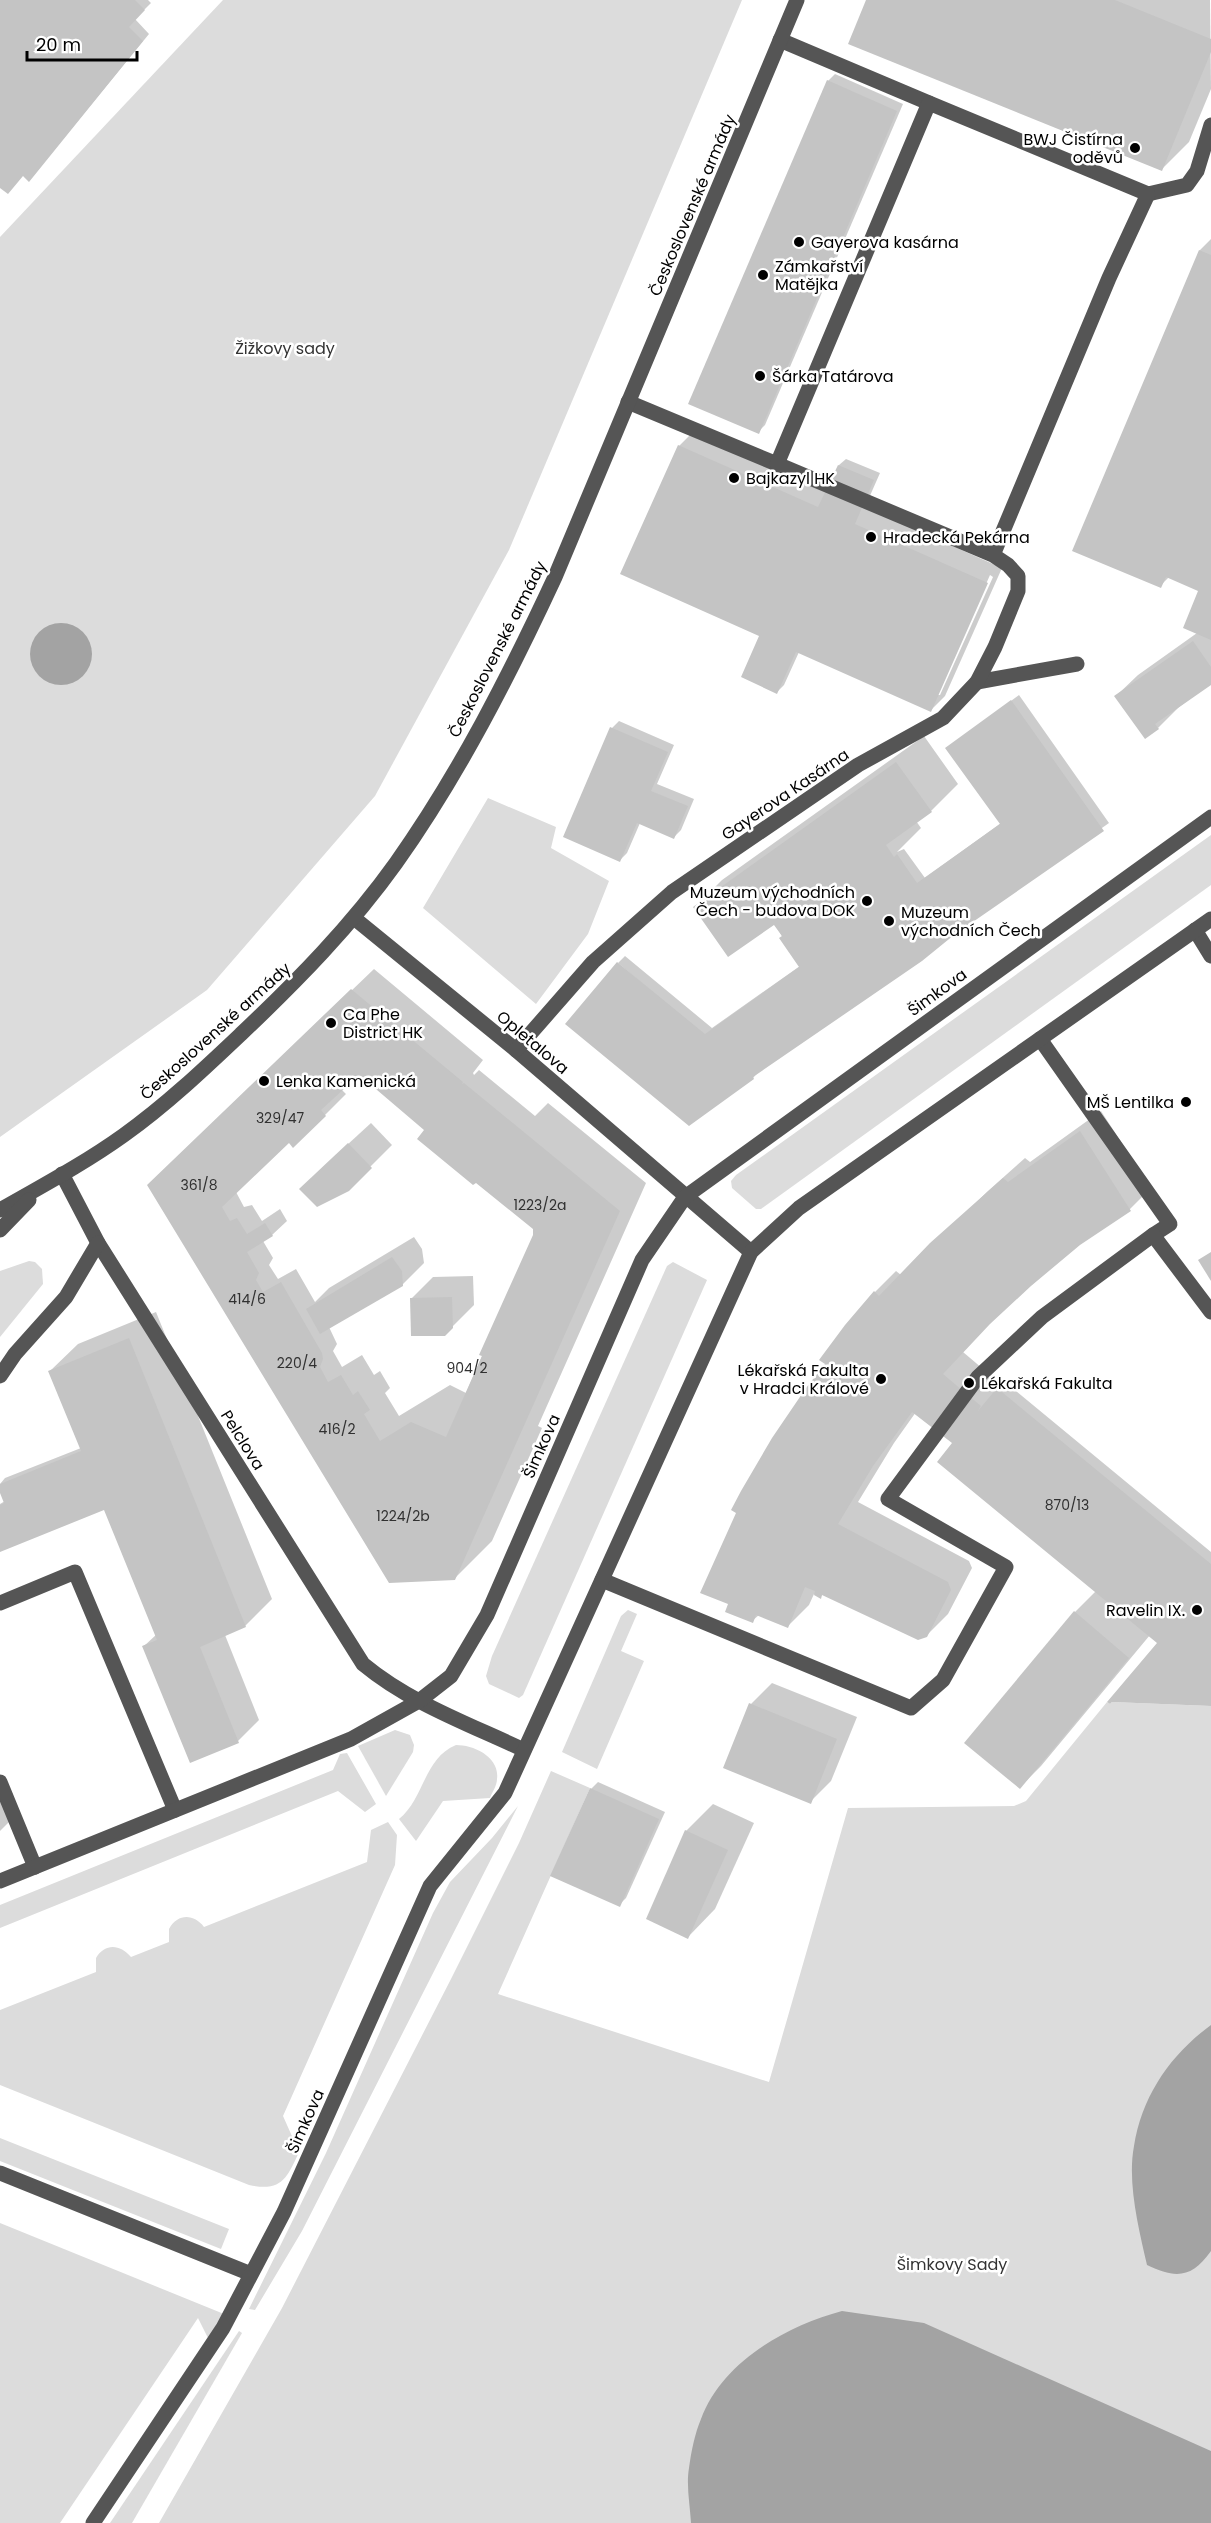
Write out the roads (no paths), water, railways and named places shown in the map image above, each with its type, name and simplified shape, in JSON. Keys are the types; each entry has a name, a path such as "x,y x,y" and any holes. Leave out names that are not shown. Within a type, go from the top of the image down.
{"street":[{"name":"Československé armády","path":"0,1210 8,1203 62,1174 126,1133 185,1085 303,975 354,918 396,863 438,799 510,670 555,577 797,0"},
{"path":"780,40 1148,194 1188,185 1197,171 1211,125"},
{"path":"777,464 929,103"},
{"path":"993,555 1109,278 1148,194"},
{"name":"Gayerova Kasárna","path":"516,1050 593,962 672,892 858,765 943,718 977,682 995,647 1018,591 1018,576 1008,565 993,555 628,402"},
{"path":"977,682 1077,664"},
{"name":"Šimkova","path":"0,1881 351,1739 419,1701 452,1677 482,1624 642,1260 685,1197 1211,817"},
{"name":"Opletalova","path":"354,918 516,1050 685,1197"},
{"name":"Šimkova","path":"93,2523 224,2328 284,2212 430,1886 505,1792 751,1252 799,1208 1211,919"},
{"path":"1196,930 1211,956"},
{"path":"602,1580 911,1708 943,1680 1006,1568 888,1499 978,1377 1041,1317 1170,1224 1040,1039"},
{"name":"Pelclova","path":"62,1174 98,1243 363,1664 387,1683 419,1701"},
{"name":"Československé armády","path":"0,1230 45,1184"},
{"path":"685,1197 751,1252"},
{"path":"1153,1235 1211,1312"},
{"path":"0,1376 15,1354 66,1297 98,1243"},
{"path":"0,1603 75,1572 175,1810"},
{"path":"419,1701 524,1750"},
{"path":"0,1782 35,1867"},
{"path":"0,2174 251,2274"}],"place":[{"name":"BWJ Čistírna oděvů","path":"1135,148"},
{"name":"Gayerova kasárna","path":"799,242"},
{"name":"Zámkařství Matějka","path":"763,275"},
{"name":"Šárka Tatárova","path":"760,376"},
{"name":"Bajkazyl HK","path":"734,478"},
{"name":"Hradecká Pekárna","path":"871,537"},
{"name":"Muzeum východních Čech - budova DOK","path":"867,901"},
{"name":"Muzeum východních Čech","path":"889,921"},
{"name":"Ca Phe District HK","path":"331,1023"},
{"name":"Lenka Kamenická","path":"264,1081"},
{"name":"MŠ Lentilka","path":"1186,1102"},
{"name":"Lékařská Fakulta v Hradci Králové","path":"881,1379"},
{"name":"Lékařská Fakulta","path":"969,1383"},
{"name":"Ravelin IX.","path":"1197,1610"}],"park label":[{"name":"Žižkovy sady","path":"285,348"},
{"name":"Šimkovy Sady","path":"952,2264"}]}
